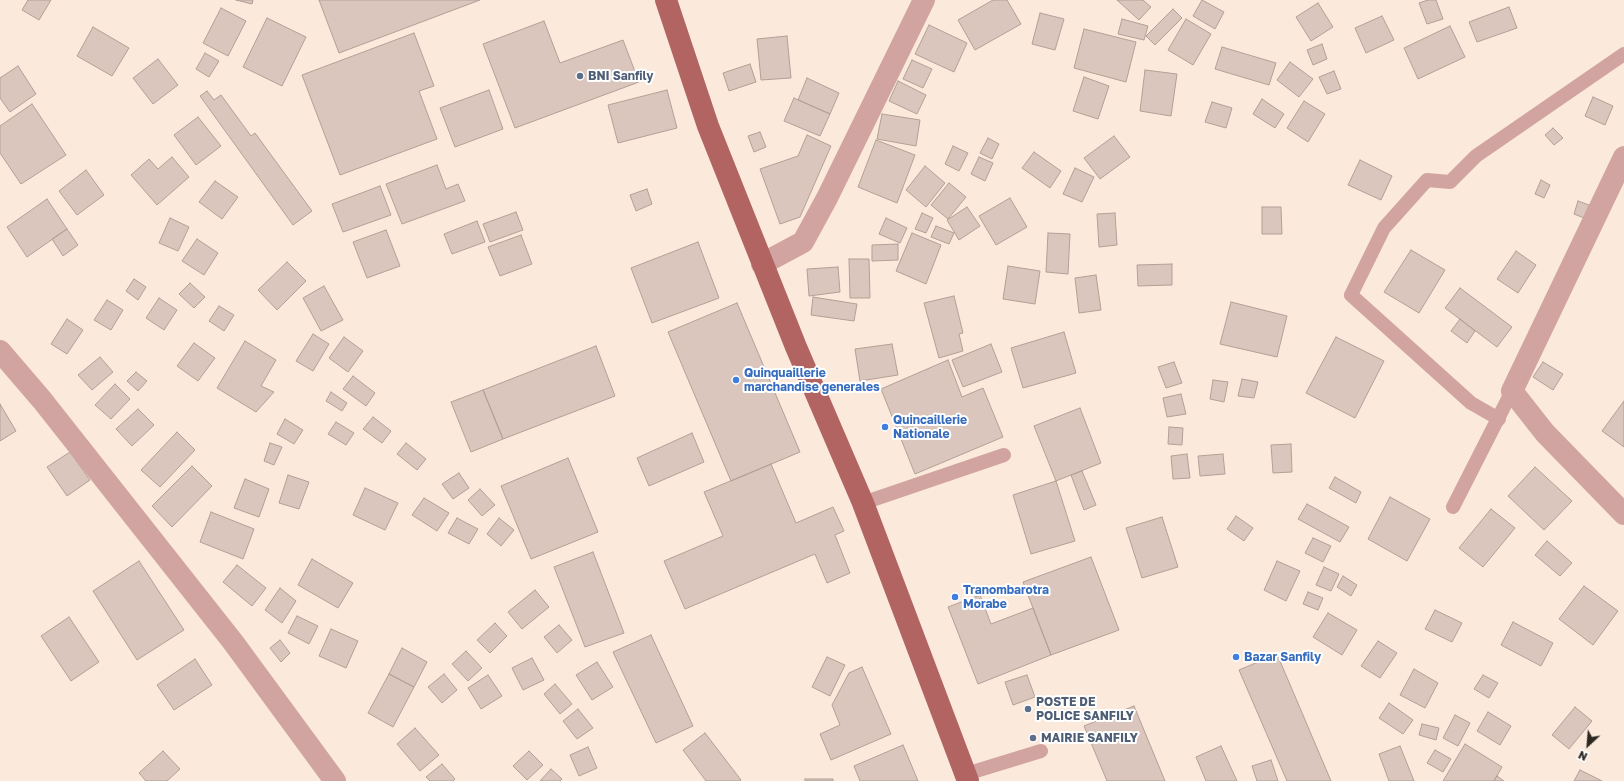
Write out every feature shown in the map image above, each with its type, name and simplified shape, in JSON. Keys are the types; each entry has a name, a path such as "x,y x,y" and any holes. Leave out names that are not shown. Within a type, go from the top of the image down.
{"main road":[{"path":"666,0 708,126 796,348 863,503 967,778"}],"street":[{"path":"762,264 803,242 827,198 924,0"},
{"path":"1624,157 1512,391 1545,433 1624,514"},
{"path":"0,351 42,400 233,642 335,781"}],"lane":[{"path":"1499,419 1471,403 1351,295 1384,228 1427,180 1450,182 1476,156 1624,54"},
{"path":"1452,507 1499,419 1512,391"},
{"path":"863,503 1004,455"},
{"path":"967,778 1041,751"}],"building":[{"path":"28,0 51,0 39,20 22,10"},
{"path":"236,0 253,0 252,4"},
{"path":"319,0 480,0 339,53"},
{"path":"993,0 1007,0 1021,24 975,50 958,20"},
{"path":"1117,0 1143,0 1151,7 1139,20"},
{"path":"1202,0 1224,12 1215,29 1193,16"},
{"path":"1428,0 1436,0 1443,19 1427,24 1419,3"},
{"path":"1318,3 1333,27 1311,41 1296,17"},
{"path":"1509,7 1517,28 1477,42 1469,22"},
{"path":"221,8 246,21 228,56 203,43"},
{"path":"1173,9 1182,18 1155,45 1146,36"},
{"path":"1040,13 1064,19 1055,50 1032,44"},
{"path":"1382,16 1394,40 1366,53 1355,28"},
{"path":"267,18 306,37 282,86 243,67"},
{"path":"1122,19 1148,26 1144,40 1118,34"},
{"path":"1186,19 1211,34 1193,65 1168,50"},
{"path":"544,21 560,63 623,40 639,82 515,128 483,44"},
{"path":"929,25 967,43 954,72 915,54"},
{"path":"1450,26 1465,57 1418,79 1404,48"},
{"path":"93,27 129,48 112,76 77,56"},
{"path":"1084,29 1136,42 1126,82 1074,68"},
{"path":"414,33 434,86 419,91 437,139 340,175 302,75"},
{"path":"787,36 791,78 761,80 757,39"},
{"path":"1322,44 1327,59 1313,65 1307,50"},
{"path":"1222,47 1276,63 1269,85 1215,69"},
{"path":"205,53 219,61 209,77 196,69"},
{"path":"158,59 178,85 153,104 133,78"},
{"path":"912,60 932,69 923,88 903,79"},
{"path":"1290,62 1313,79 1299,97 1277,80"},
{"path":"750,64 756,82 729,91 723,73"},
{"path":"18,66 36,94 10,112 0,98 0,78"},
{"path":"1145,70 1177,74 1171,116 1140,111"},
{"path":"1334,71 1341,89 1327,94 1319,77"},
{"path":"1084,77 1109,86 1098,119 1073,111"},
{"path":"807,78 839,93 830,114 798,100"},
{"path":"898,81 926,95 917,114 889,101"},
{"path":"489,90 503,129 455,147 440,108"},
{"path":"667,90 677,128 618,143 608,105"},
{"path":"207,91 214,100 221,95 251,136 255,133 312,211 293,225 200,96"},
{"path":"1593,97 1613,106 1605,125 1585,116"},
{"path":"794,98 830,114 820,136 784,121"},
{"path":"1262,99 1284,114 1275,128 1253,114"},
{"path":"1304,101 1325,114 1308,142 1287,128"},
{"path":"1212,102 1232,108 1226,128 1205,122"},
{"path":"32,104 66,155 21,184 0,153 0,126"},
{"path":"882,114 920,120 916,146 877,139"},
{"path":"198,117 221,146 196,165 174,135"},
{"path":"1553,128 1563,138 1554,145 1545,135"},
{"path":"760,132 766,147 754,152 748,136"},
{"path":"807,135 831,146 800,217 780,224 760,169 798,156"},
{"path":"1114,136 1130,157 1100,179 1084,158"},
{"path":"988,138 999,144 992,159 980,153"},
{"path":"876,140 915,155 897,203 858,187"},
{"path":"953,146 968,153 959,171 945,164"},
{"path":"1034,152 1061,171 1050,188 1022,168"},
{"path":"172,157 189,177 157,205 131,175 149,159 158,169"},
{"path":"979,157 993,163 985,181 971,174"},
{"path":"1360,160 1392,176 1381,200 1348,185"},
{"path":"437,165 446,189 458,184 465,201 402,224 386,184"},
{"path":"925,166 945,183 926,207 906,190"},
{"path":"1075,168 1094,177 1082,202 1063,194"},
{"path":"86,170 104,195 77,215 59,191"},
{"path":"1541,180 1550,185 1544,198 1535,194"},
{"path":"215,181 238,197 222,219 199,202"},
{"path":"949,183 966,197 948,219 931,205"},
{"path":"380,186 391,215 343,232 332,204"},
{"path":"647,189 652,204 636,211 630,195"},
{"path":"1010,198 1027,227 996,245 979,216"},
{"path":"47,199 67,229 27,257 7,227"},
{"path":"1578,201 1589,205 1584,218 1574,214"},
{"path":"967,207 980,226 959,240 947,220"},
{"path":"1262,207 1281,207 1282,234 1262,234"},
{"path":"516,212 523,230 490,242 483,224"},
{"path":"922,213 933,218 926,233 915,229"},
{"path":"1115,213 1117,245 1099,247 1097,214"},
{"path":"170,218 189,227 178,251 159,243"},
{"path":"886,218 907,228 900,243 879,234"},
{"path":"477,221 485,242 452,254 444,234"},
{"path":"936,226 954,233 949,244 931,237"},
{"path":"67,229 78,245 63,256 52,239"},
{"path":"386,230 400,266 367,278 353,242"},
{"path":"912,233 941,245 926,284 896,271"},
{"path":"1048,233 1070,234 1068,274 1046,272"},
{"path":"521,235 532,264 500,276 488,247"},
{"path":"197,239 218,253 204,275 182,261"},
{"path":"698,242 719,298 652,323 631,268"},
{"path":"898,244 898,260 872,261 872,245"},
{"path":"1411,250 1445,270 1419,313 1384,292"},
{"path":"1516,251 1536,265 1518,293 1497,279"},
{"path":"849,259 869,259 870,298 850,298"},
{"path":"287,262 306,281 277,310 258,290"},
{"path":"1172,264 1172,285 1138,286 1137,265"},
{"path":"1008,266 1040,271 1035,304 1003,299"},
{"path":"838,267 840,292 809,296 807,269"},
{"path":"1096,275 1101,310 1079,313 1075,278"},
{"path":"134,279 146,287 138,300 126,291"},
{"path":"190,283 205,297 194,308 179,294"},
{"path":"324,286 343,320 321,331 303,298"},
{"path":"1460,288 1512,327 1497,347 1445,308"},
{"path":"954,296 963,333 959,334 963,351 939,358 924,303"},
{"path":"813,297 857,304 854,321 811,315"},
{"path":"159,298 177,310 164,330 146,318"},
{"path":"107,300 123,310 111,330 94,320"},
{"path":"1231,302 1287,316 1277,357 1220,344"},
{"path":"737,303 800,452 731,481 668,332"},
{"path":"219,306 234,315 224,331 209,321"},
{"path":"67,319 83,330 67,354 51,344"},
{"path":"1460,319 1475,331 1467,343 1451,331"},
{"path":"1064,332 1076,373 1023,388 1011,348"},
{"path":"313,334 329,344 313,371 296,361"},
{"path":"344,337 363,351 348,372 329,358"},
{"path":"1336,337 1384,361 1355,418 1306,393"},
{"path":"245,341 276,360 261,386 274,392 256,412 217,388"},
{"path":"194,343 215,358 198,381 177,366"},
{"path":"892,344 898,375 860,381 855,349"},
{"path":"991,344 1002,372 963,387 952,360"},
{"path":"596,346 615,396 503,439 483,390"},
{"path":"100,357 113,372 92,390 78,375"},
{"path":"948,360 962,397 983,388 1003,437 915,474 881,389"},
{"path":"1174,362 1182,383 1166,388 1158,367"},
{"path":"1543,362 1563,374 1553,390 1533,377"},
{"path":"136,372 147,381 138,391 127,381"},
{"path":"353,376 375,393 366,406 343,389"},
{"path":"1242,379 1258,382 1254,398 1238,396"},
{"path":"1213,380 1228,382 1224,402 1210,399"},
{"path":"115,384 130,399 111,419 95,405"},
{"path":"483,390 503,439 471,452 451,402"},
{"path":"331,392 347,403 342,411 326,401"},
{"path":"1181,394 1186,414 1167,417 1163,398"},
{"path":"1624,401 1624,447 1602,431"},
{"path":"0,404 16,431 0,441"},
{"path":"1080,408 1101,463 1056,481 1034,426"},
{"path":"138,409 154,425 132,446 116,429"},
{"path":"373,417 391,431 382,443 363,429"},
{"path":"285,419 303,430 294,444 277,434"},
{"path":"336,422 354,433 346,445 328,434"},
{"path":"1169,427 1183,428 1182,445 1168,444"},
{"path":"177,432 195,450 160,487 141,470"},
{"path":"692,433 704,462 649,486 637,458"},
{"path":"270,443 282,447 274,465 264,461"},
{"path":"406,443 426,459 417,470 397,454"},
{"path":"1291,444 1292,472 1273,473 1271,445"},
{"path":"70,452 90,480 67,496 47,467"},
{"path":"1187,454 1190,478 1173,479 1171,456"},
{"path":"1223,454 1225,474 1200,476 1198,456"},
{"path":"568,458 598,532 531,559 501,486"},
{"path":"771,464 796,523 833,507 844,531 835,535 850,573 827,583 815,554 685,609 664,561 723,536 704,492"},
{"path":"192,466 212,486 172,527 152,506"},
{"path":"1535,467 1572,501 1544,530 1508,496"},
{"path":"1082,471 1096,505 1084,510 1071,475"},
{"path":"459,473 469,488 453,499 442,484"},
{"path":"288,475 309,482 299,509 279,503"},
{"path":"1335,477 1361,492 1356,503 1329,488"},
{"path":"245,479 269,489 259,517 234,508"},
{"path":"1056,481 1075,541 1031,554 1013,495"},
{"path":"365,488 398,503 385,530 353,515"},
{"path":"480,489 495,505 482,516 468,500"},
{"path":"1390,497 1430,519 1407,561 1368,539"},
{"path":"424,498 449,513 437,531 412,515"},
{"path":"1307,504 1349,527 1340,542 1298,519"},
{"path":"1491,509 1515,528 1483,567 1459,548"},
{"path":"211,512 254,529 243,559 200,542"},
{"path":"1236,516 1253,528 1244,541 1227,529"},
{"path":"1162,517 1178,567 1142,578 1126,528"},
{"path":"457,518 478,529 469,544 448,533"},
{"path":"499,518 514,530 501,546 487,534"},
{"path":"1313,538 1331,546 1323,562 1305,553"},
{"path":"1547,541 1572,563 1560,576 1535,555"},
{"path":"593,552 624,633 585,647 554,567"},
{"path":"1091,557 1119,630 1051,655 1023,582"},
{"path":"312,559 353,583 338,608 298,585"},
{"path":"139,561 184,630 137,660 93,591"},
{"path":"1277,561 1300,571 1286,601 1264,590"},
{"path":"237,565 266,588 252,606 223,582"},
{"path":"1324,567 1339,574 1331,591 1316,585"},
{"path":"1343,576 1357,585 1351,596 1337,587"},
{"path":"1584,586 1618,611 1593,645 1559,619"},
{"path":"280,588 296,601 282,623 265,610"},
{"path":"535,590 549,607 522,629 508,612"},
{"path":"1308,592 1323,598 1318,610 1303,604"},
{"path":"980,595 991,624 1033,608 1051,655 978,684 948,607"},
{"path":"1435,610 1462,623 1452,642 1425,629"},
{"path":"1328,613 1357,630 1342,655 1313,637"},
{"path":"297,616 318,626 309,644 288,633"},
{"path":"69,617 99,662 71,681 41,636"},
{"path":"1513,622 1553,643 1541,666 1501,645"},
{"path":"495,623 507,636 490,653 477,640"},
{"path":"559,625 572,640 557,653 544,637"},
{"path":"331,629 358,641 346,668 319,656"},
{"path":"651,635 693,726 656,743 613,652"},
{"path":"280,640 290,653 281,662 270,648"},
{"path":"1378,641 1397,653 1380,678 1361,666"},
{"path":"402,648 427,662 414,687 389,674"},
{"path":"466,651 482,668 468,681 452,664"},
{"path":"1277,654 1331,781 1287,781 1239,670"},
{"path":"827,657 845,665 830,696 812,687"},
{"path":"532,658 544,680 523,690 512,668"},
{"path":"195,659 212,685 174,710 157,685"},
{"path":"597,662 613,687 592,700 576,675"},
{"path":"862,667 891,734 831,760 820,734 840,725 832,705 849,673"},
{"path":"1414,669 1438,683 1425,708 1400,695"},
{"path":"389,674 414,687 393,727 368,713"},
{"path":"444,674 457,690 442,703 428,687"},
{"path":"488,675 502,696 481,709 468,688"},
{"path":"1027,675 1035,697 1013,705 1005,682"},
{"path":"1483,675 1498,683 1489,698 1474,689"},
{"path":"555,684 572,704 560,714 544,694"},
{"path":"1389,703 1413,720 1403,734 1379,718"},
{"path":"1134,706 1165,781 1107,781 1084,726"},
{"path":"1575,707 1592,721 1569,749 1552,735"},
{"path":"578,709 593,728 577,739 563,721"},
{"path":"1488,712 1511,726 1500,745 1477,731"},
{"path":"1455,715 1470,723 1458,746 1443,738"},
{"path":"1422,724 1439,728 1436,740 1419,735"},
{"path":"415,728 439,755 420,771 397,744"},
{"path":"705,733 741,780 740,781 706,781 683,750"},
{"path":"1465,744 1502,767 1494,781 1443,781"},
{"path":"903,745 918,781 860,781 854,766"},
{"path":"1221,746 1237,781 1206,781 1196,757"},
{"path":"1400,746 1414,781 1389,781 1379,754"},
{"path":"588,747 597,768 579,776 570,755"},
{"path":"1435,750 1451,759 1443,772 1427,763"},
{"path":"163,751 180,769 167,781 146,781 139,773"},
{"path":"529,751 543,765 527,780 513,766"},
{"path":"1271,760 1278,781 1257,781 1252,766"},
{"path":"442,764 455,779 453,781 430,781 426,777"},
{"path":"551,769 562,779 560,781 540,781"},
{"path":"1580,770 1602,781 1574,781"},
{"path":"1497,776 1504,781 1494,781"},
{"path":"805,779 833,779 833,781 805,781"}],"place":[{"name":"BNI Sanfily","path":"580,76"},
{"name":"Quinquaillerie marchandise generales","path":"736,380"},
{"name":"Quincaillerie Nationale","path":"885,427"},
{"name":"Tranombarotra Morabe","path":"955,597"},
{"name":"Bazar Sanfily","path":"1236,657"},
{"name":"POSTE DE POLICE SANFILY","path":"1028,709"},
{"name":"MAIRIE SANFILY","path":"1033,738"}]}
